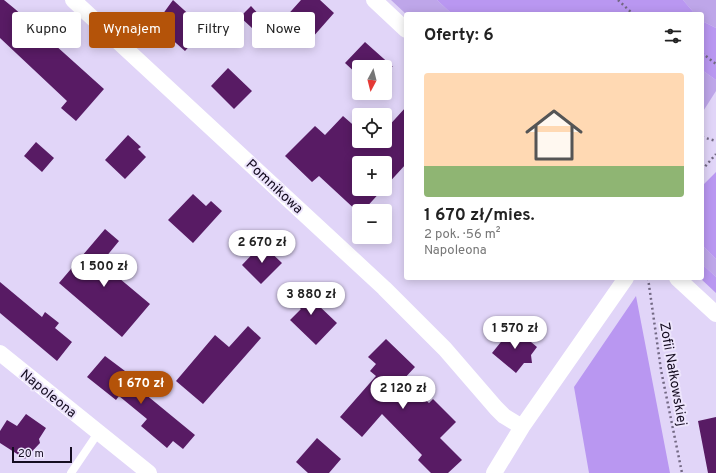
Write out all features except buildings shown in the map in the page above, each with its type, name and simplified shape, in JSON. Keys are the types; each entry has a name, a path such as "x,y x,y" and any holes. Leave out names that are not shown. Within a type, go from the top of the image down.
{"street":[{"name":"Pomnikowa","path":"73,0 384,288 445,349 496,408 504,416 522,427"},
{"path":"374,0 404,28"},
{"path":"494,473 522,427 625,280"},
{"path":"679,280 716,314"},
{"name":"Napoleona","path":"0,353 149,473"}],"lane":[{"path":"71,473 98,433"}],"path":[{"path":"618,0 631,12"},
{"path":"704,55 716,64"},
{"path":"704,138 716,141"},
{"path":"704,168 716,154"},
{"name":"Zofii Nałkowskiej","path":"648,280 661,370 682,473"}],"shaded area":[{"path":"391,0 437,0 450,12 404,12"},
{"path":"437,0 683,0 693,12 450,12"},
{"path":"683,0 716,0 716,28 704,22 704,12 693,12"},
{"path":"704,22 716,28 716,80 704,71"},
{"path":"704,71 716,80 716,91 704,110"},
{"path":"716,172 716,259 704,247 704,184"},
{"path":"704,247 716,259 716,277 704,266"},
{"path":"704,266 716,277 716,293 702,280 704,280"},
{"path":"636,296 670,473 589,473 574,387"}]}
